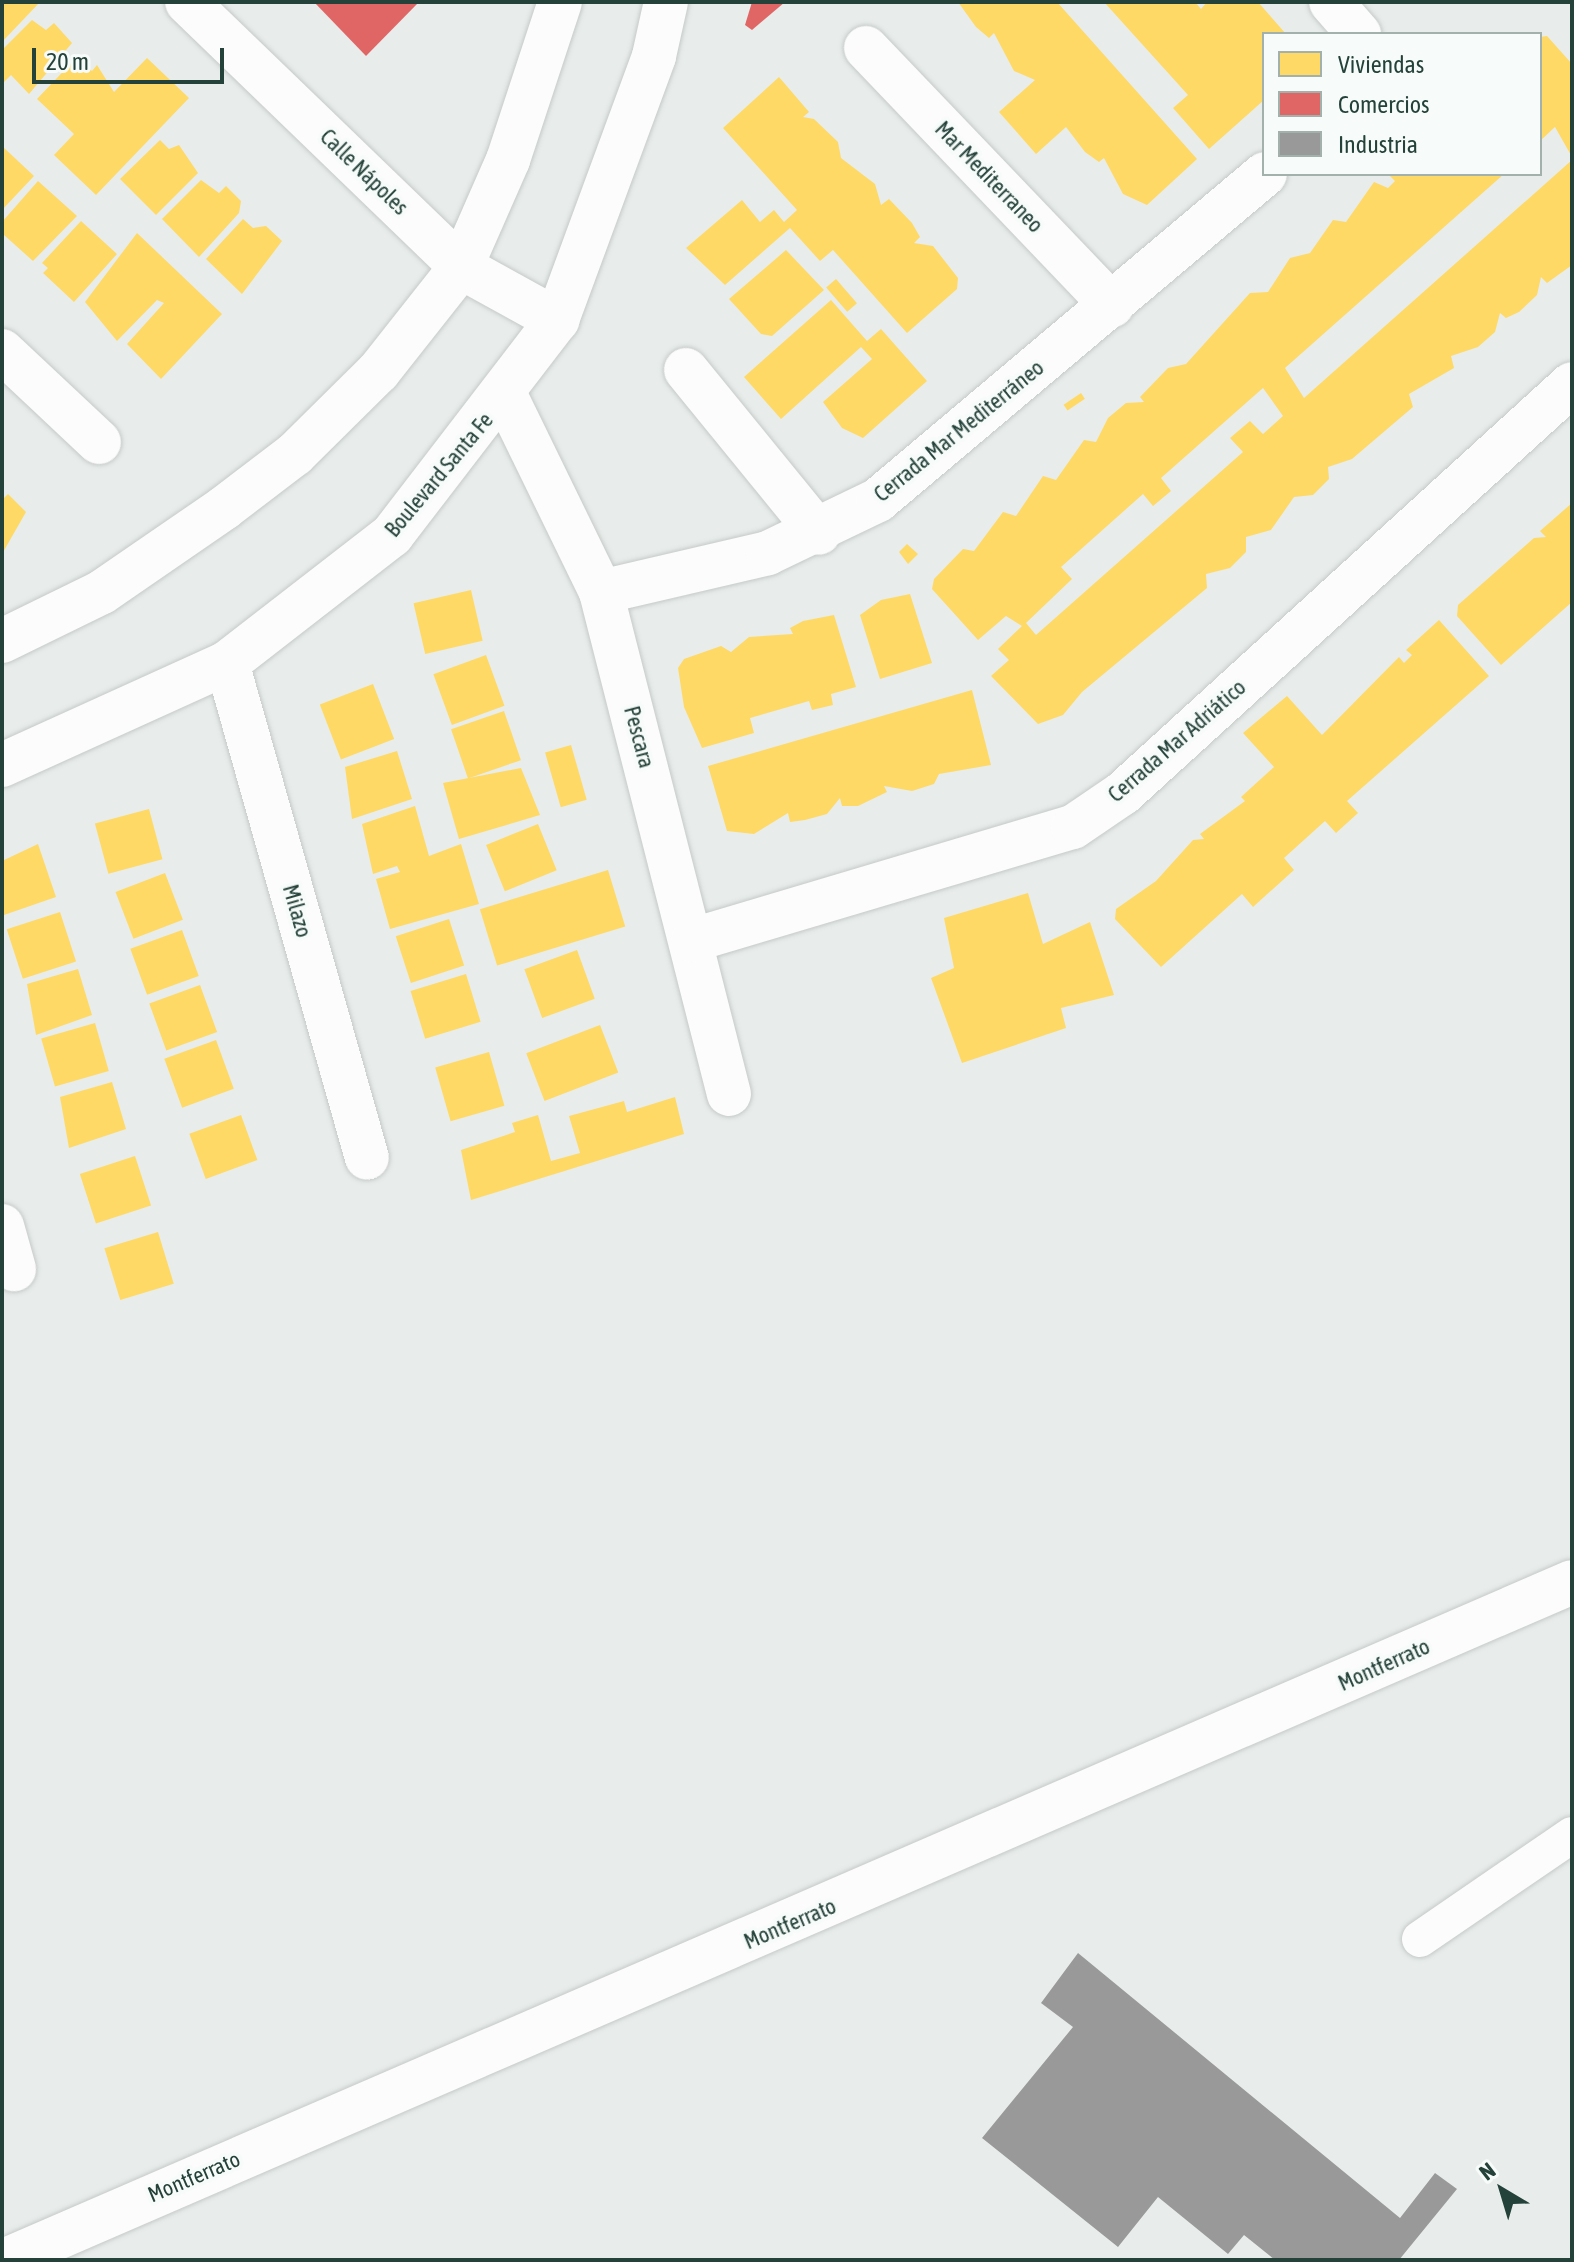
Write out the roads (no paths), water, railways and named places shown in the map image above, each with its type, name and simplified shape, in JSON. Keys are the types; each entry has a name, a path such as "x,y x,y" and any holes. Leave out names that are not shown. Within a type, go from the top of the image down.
{"street":[{"name":"Calle Nápoles","path":"187,2 461,267 557,320"},
{"path":"2,641 102,592 295,454 378,372 461,267 508,160 560,2"},
{"name":"Boulevard Santa Fe","path":"2,765 227,663 392,535 505,395 557,320 654,56 666,2"},
{"path":"1331,2 1357,32"},
{"name":"Mar Mediterraneo","path":"866,48 1112,305"},
{"name":"Cerrada Mar Mediterráneo","path":"601,592 768,553 819,533 878,500 1263,176"},
{"path":"2,351 99,442"},
{"path":"686,370 819,533"},
{"name":"Cerrada Mar Adriático","path":"693,940 1073,827 1123,793 1572,384"},
{"name":"Pescara","path":"505,395 601,592 693,940 729,1094"},
{"name":"Milazo","path":"227,663 367,1158"},
{"path":"2,1226 14,1269"},
{"name":"Montferrato","path":"6,2260 1572,1582"}],"lane":[{"path":"1420,1939 1572,1835"}]}
